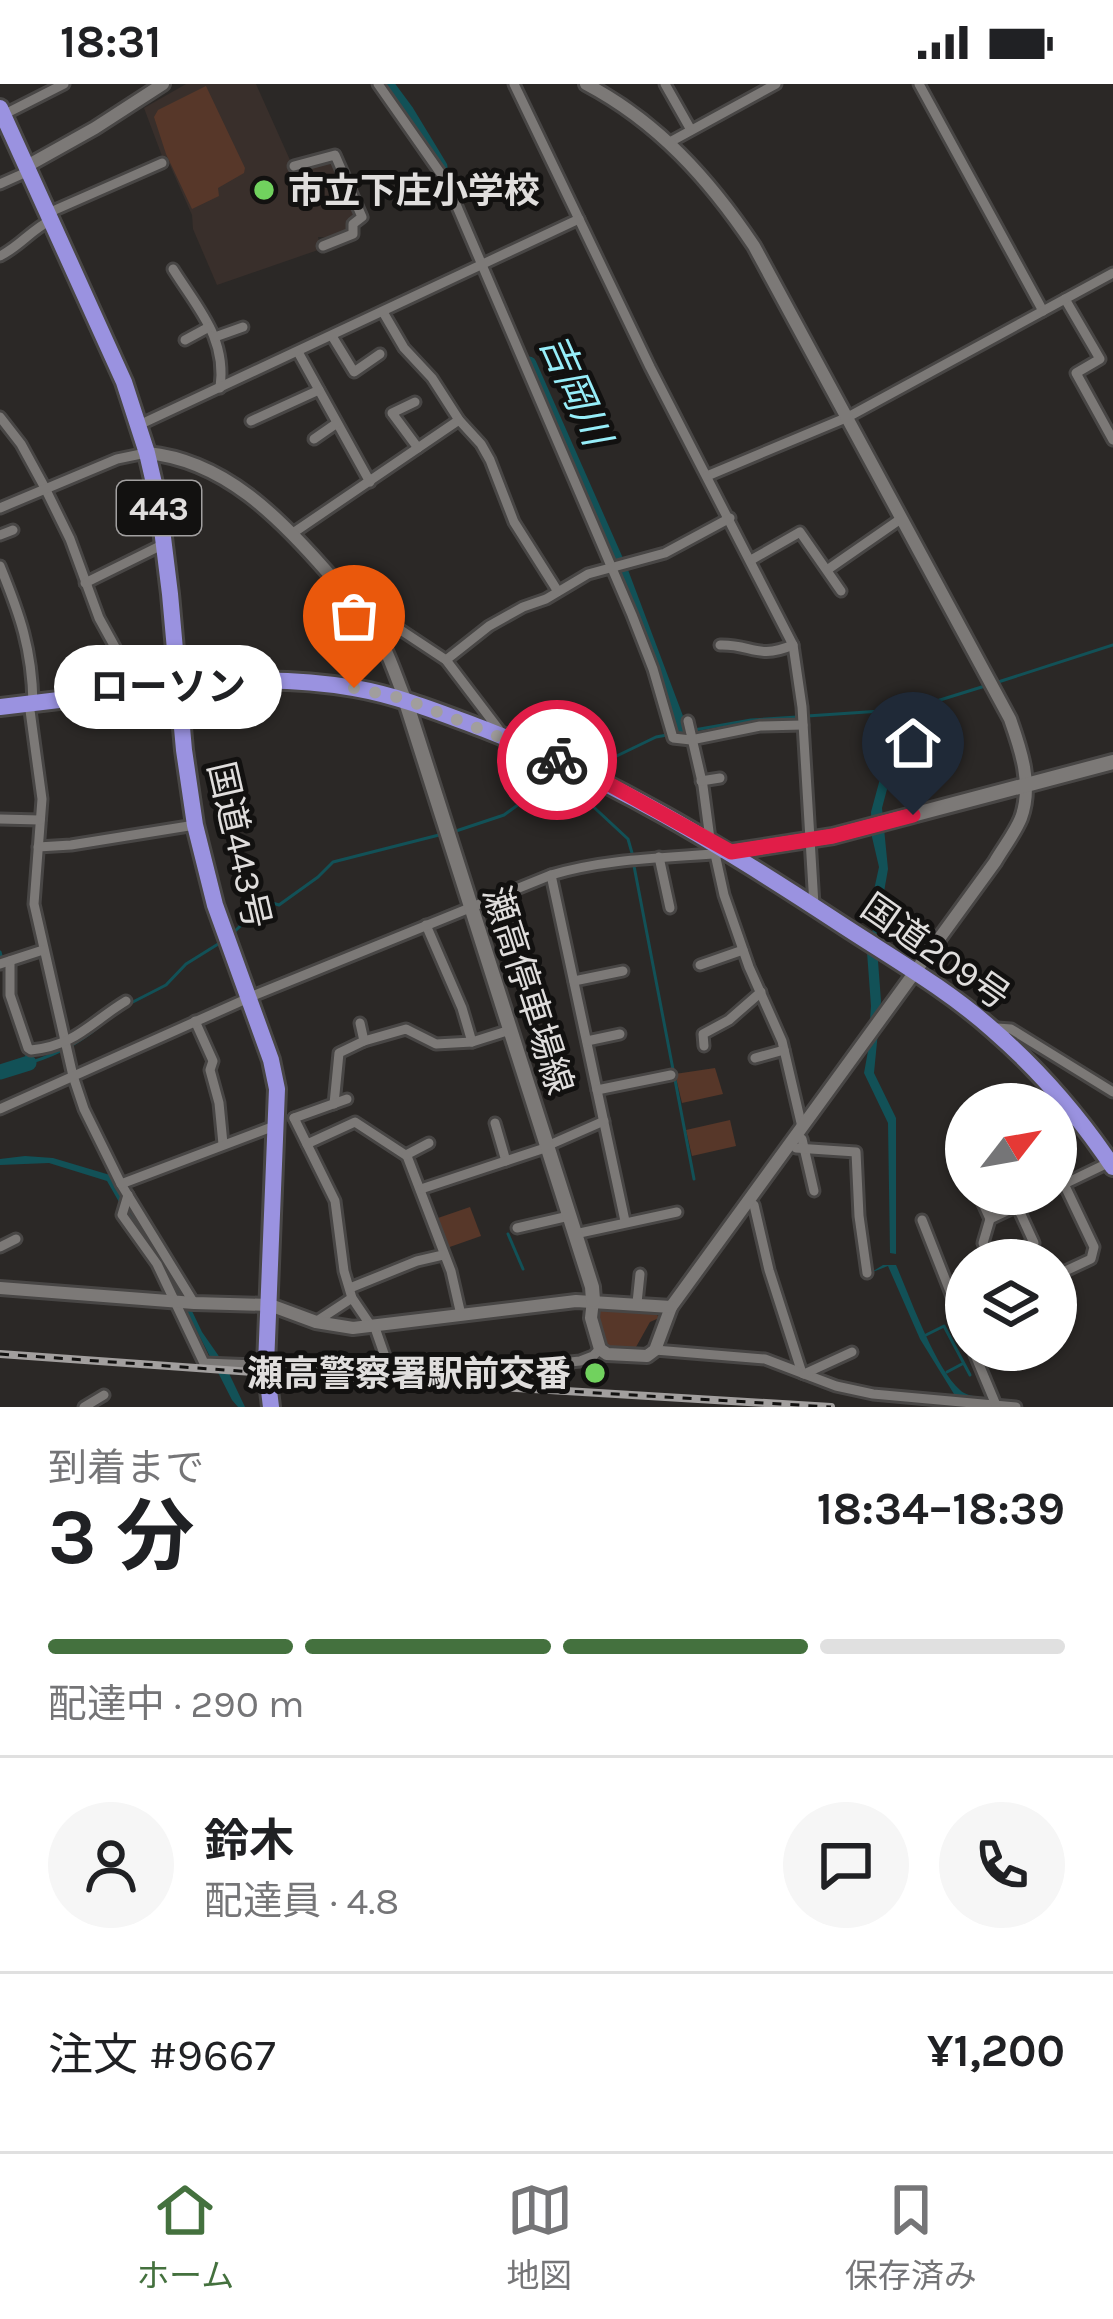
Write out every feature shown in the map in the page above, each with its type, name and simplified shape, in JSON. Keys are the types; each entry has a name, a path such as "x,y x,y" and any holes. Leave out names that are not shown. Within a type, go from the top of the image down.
{"highway":[{"name":"国道443号","path":"2,111 124,382 147,453 164,544 195,825 227,939 272,1060 282,1122 266,1365 271,1407"},
{"name":"国道209号","path":"0,707 244,679 308,682 405,699 505,737 600,779 914,972 992,1028 1046,1080 1111,1165"}],"main road":[{"name":"瀬高停車場線","path":"405,699 593,1300"},
{"path":"719,848 810,840 1113,762"}],"street":[{"path":"2,111 64,84"},
{"path":"0,184 163,84"},
{"path":"378,84 446,181 653,669 673,738 691,740 760,726 803,724"},
{"path":"514,84 793,645 799,671 814,907"},
{"path":"586,84 670,142 727,206 754,246 1010,719 1024,757 1026,787 1021,817 995,862 914,972 801,1141 671,1306 656,1350 647,1356 607,1354 600,1348 591,1318 593,1300"},
{"path":"665,84 691,130"},
{"path":"670,142 776,84"},
{"path":"919,84 1043,311"},
{"path":"294,166 335,155 362,217 352,224 352,234 322,246"},
{"path":"0,256 21,245 49,217 162,163"},
{"path":"139,425 579,219"},
{"path":"172,269 222,352 220,388"},
{"path":"707,476 848,417 1113,273"},
{"path":"1065,299 1100,359 1076,373 1113,440"},
{"path":"383,312 404,348 481,444 514,523 557,590"},
{"path":"185,340 242,327"},
{"path":"332,336 354,372 380,354"},
{"path":"298,352 370,482"},
{"path":"251,421 319,390"},
{"path":"415,402 392,413 418,448"},
{"path":"0,417 45,488 70,538 99,618 139,690"},
{"path":"293,533 459,420"},
{"path":"314,440 338,423"},
{"path":"0,508 116,459 147,453 188,459 263,505 293,533 362,611 384,647 405,699"},
{"path":"446,660 489,626 588,574 665,553 730,518"},
{"path":"827,570 902,518"},
{"path":"0,535 13,530"},
{"path":"751,560 800,532 842,591"},
{"path":"85,583 164,544"},
{"path":"0,566 30,653 42,799 34,904 73,1076 124,1190 194,1303"},
{"path":"362,611 375,613 446,660 505,737"},
{"path":"720,645 758,653 793,645"},
{"path":"688,721 719,848 724,895 784,1050 814,1190"},
{"path":"701,781 720,778"},
{"path":"0,819 40,820"},
{"path":"38,847 195,825"},
{"path":"0,1109 249,998 551,875 580,866 719,848"},
{"path":"659,857 670,908"},
{"path":"551,875 625,1221"},
{"path":"426,925 472,1042"},
{"path":"0,950 28,1048 65,1043 126,1001"},
{"path":"5,963 43,950"},
{"path":"700,965 743,950"},
{"path":"574,981 622,971"},
{"path":"704,1046 703,1034 729,1020 761,992"},
{"path":"195,1021 213,1061 210,1070 223,1144"},
{"path":"360,1023 364,1041"},
{"path":"992,1028 1011,1029 1113,1092"},
{"path":"334,1104 339,1053 364,1041 406,1029 436,1044 472,1042 511,1030"},
{"path":"586,1041 620,1034"},
{"path":"755,1058 784,1050"},
{"path":"597,1090 671,1075"},
{"path":"124,1190 223,1144 346,1099"},
{"path":"421,1189 604,1121"},
{"path":"282,1122 308,1144 335,1201 351,1293 372,1326 390,1371"},
{"path":"308,1144 355,1122 406,1155 456,1288 461,1315"},
{"path":"495,1123 506,1161"},
{"path":"801,1141 856,1152 867,1273"},
{"path":"406,1155 429,1143"},
{"path":"1077,1179 1111,1165"},
{"path":"124,1190 122,1215 157,1264 204,1363 481,1371 580,1361 600,1348"},
{"path":"754,1205 802,1373"},
{"path":"575,1234 677,1212"},
{"path":"984,1239 988,1215"},
{"path":"990,1219 998,1215"},
{"path":"1076,1215 1094,1247 1091,1259 1077,1266"},
{"path":"518,1228 569,1216"},
{"path":"922,1220 945,1279"},
{"path":"0,1247 16,1239"},
{"path":"315,1322 351,1293 417,1261 443,1255"},
{"path":"637,1303 640,1274"},
{"path":"0,1288 270,1305 315,1322 353,1328 593,1300 671,1306"},
{"path":"656,1350 765,1359 836,1386 873,1394 941,1404 1016,1407"},
{"path":"802,1373 852,1352"},
{"path":"982,1371 996,1405"},
{"path":"84,1407 104,1395"}],"shaded area":[{"name":"市立下庄小学校","path":"186,84 256,84 294,169 335,160 358,215 349,232 318,237 321,249 217,285 144,108"},
{"path":"206,86 245,168 218,188 219,196 192,209 154,117 158,110"},
{"path":"715,1068 723,1094 682,1103 675,1074"},
{"path":"730,1120 736,1146 692,1156 686,1130"},
{"path":"470,1207 481,1236 444,1249 435,1219"},
{"path":"604,1309 656,1313 659,1318 650,1322 636,1347 610,1347 598,1324 598,1314"}],"water":[{"path":"894,716 899,719 894,763 882,808 888,869 878,961 881,1001 874,1073 896,1118 896,1254 890,1253 888,1123 864,1073 871,1006 867,952 877,914 874,890 879,867 871,812"},
{"path":"53,1158 110,1175 182,1290 245,1407 232,1400 174,1286 169,1285 148,1241 107,1181 49,1163 0,1165 0,1159"},
{"path":"883,1265 896,1265 941,1366 960,1390 978,1397 979,1407 962,1407 920,1339 888,1266 870,1273"}],"waterway":[{"name":"吉岡川","path":"386,84 440,167"},
{"name":"吉岡川","path":"529,364 620,570 681,732"},
{"path":"995,683 1113,645"},
{"path":"807,716 911,709 985,686"},
{"path":"694,730 797,717"},
{"path":"600,764 667,735"},
{"path":"453,832 504,815 537,791 563,782"},
{"path":"571,786 628,839 632,853"},
{"path":"231,935 266,901 279,905 333,862 439,835"},
{"path":"634,866 694,1179"},
{"path":"127,1005 166,985 186,964 223,941"},
{"path":"0,952 6,974"},
{"path":"26,1053 29,1063 52,1055 110,1017"},
{"path":"0,1072 29,1063"},
{"path":"508,1234 523,1269"},
{"path":"926,1335 944,1326 970,1375"}],"railway":[{"path":"0,1354 831,1407"}],"way so far":[{"path":"354,688 405,699 557,760"}],"place":[{"name":"市立下庄小学校","path":"264,190"},
{"name":"ローソン","path":"354,688"},
{"name":"瀬高警察署駅前交番","path":"595,1373"}],"route":[{"path":"557,760 731,852 833,836 913,815"}]}
